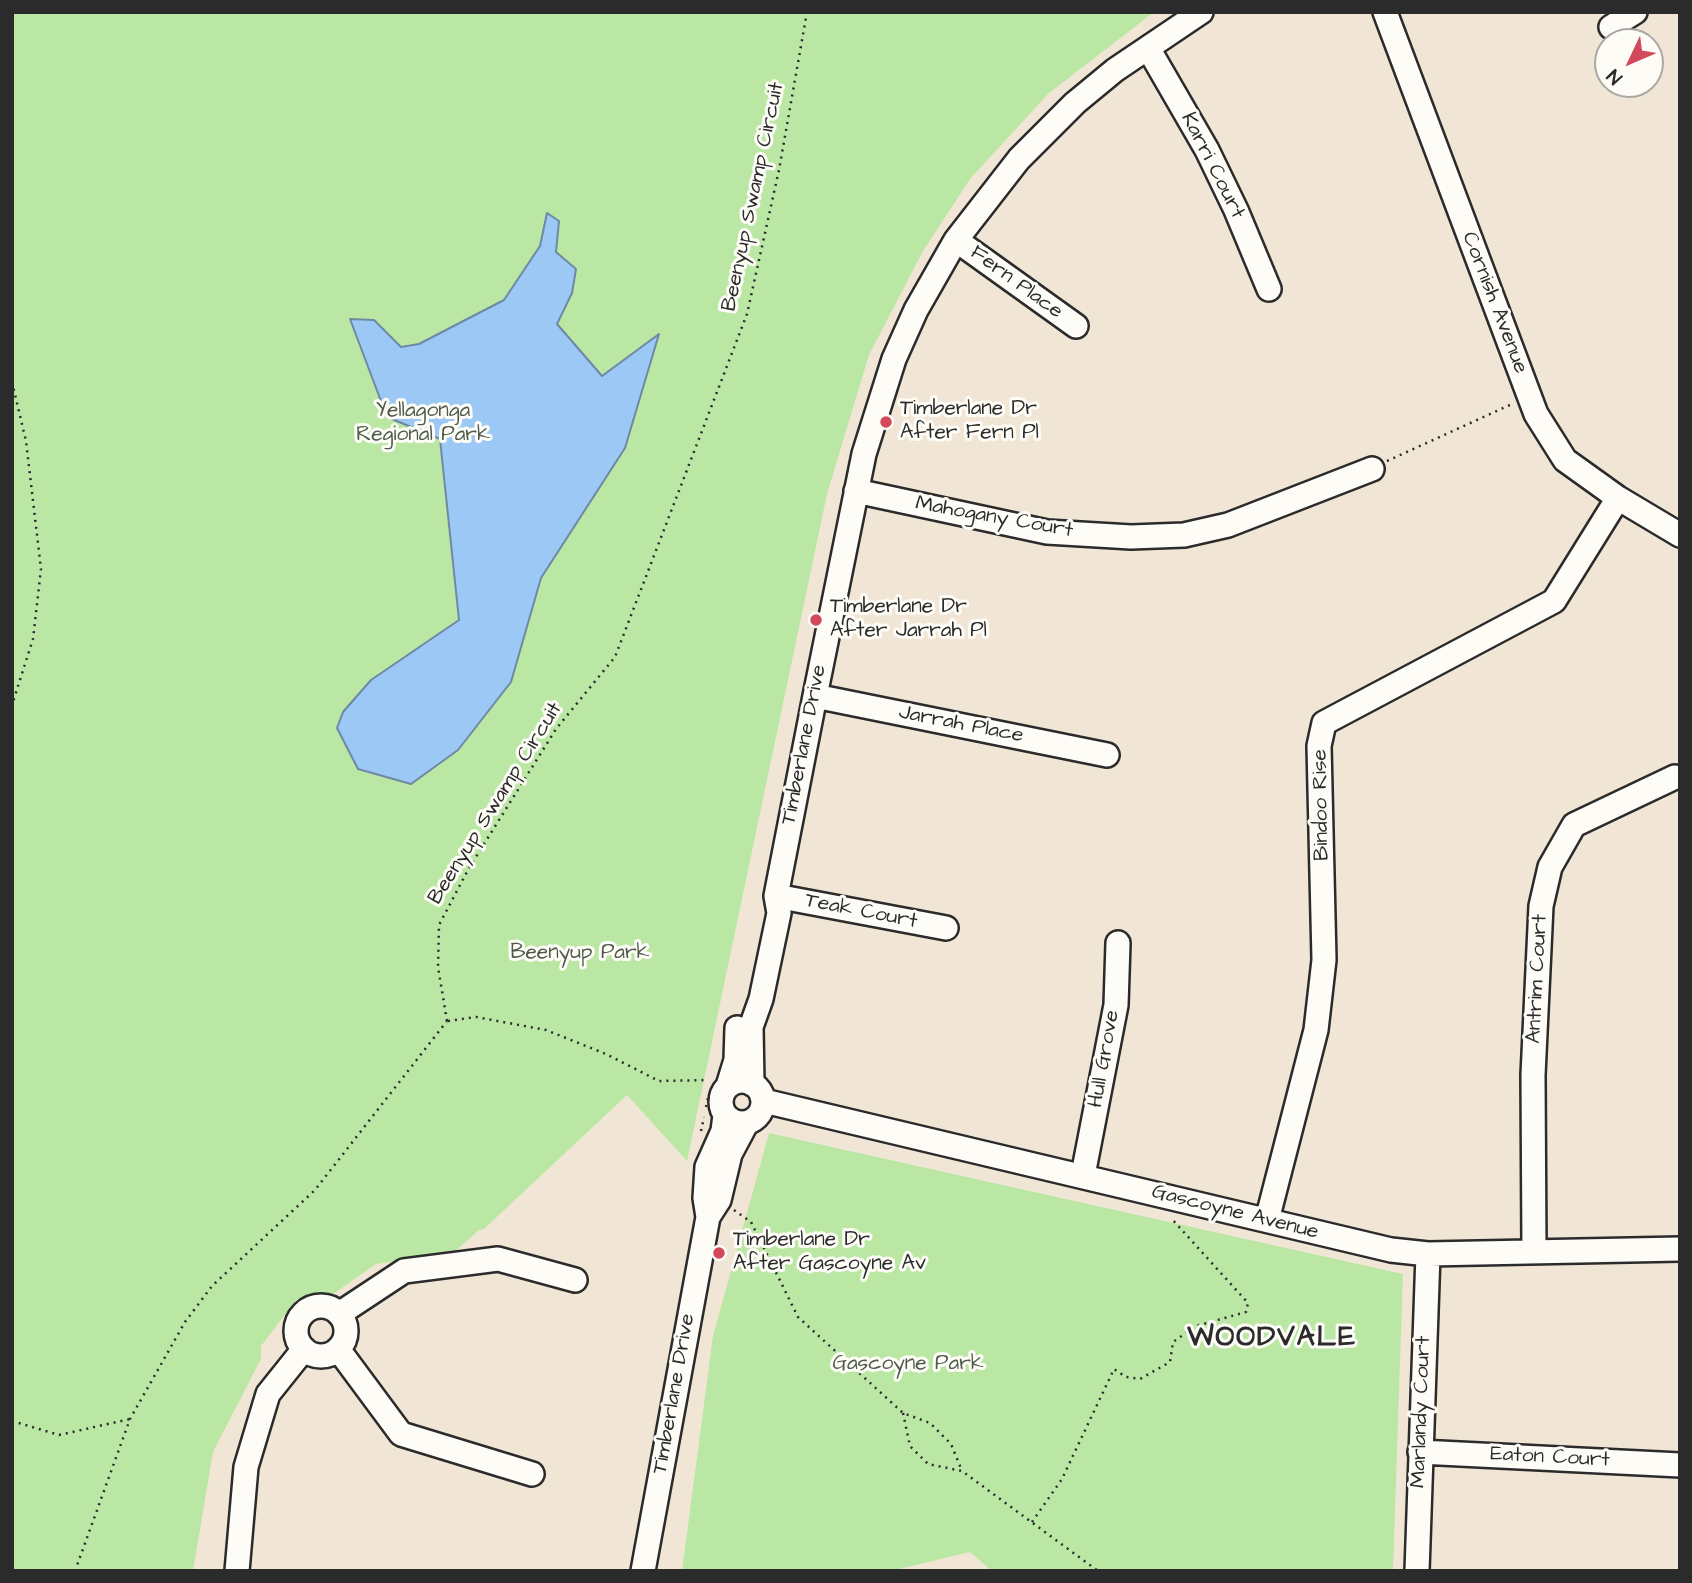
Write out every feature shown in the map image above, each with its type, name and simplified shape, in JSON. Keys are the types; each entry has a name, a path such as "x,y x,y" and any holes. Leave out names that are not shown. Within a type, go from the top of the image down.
{"street":[{"name":"Timberlane Drive","path":"643,1571 708,1217 705,1198 708,1167 723,1131 748,1109 751,1027 761,999 779,913 776,896 856,491 876,408 916,310 956,240 998,185 1044,134 1105,78 1201,12"},
{"name":"Cornish Avenue","path":"1385,12 1529,396 1564,460 1618,499 1680,535"},
{"path":"1611,27 1635,12"},
{"name":"Karri Court","path":"1148,48 1207,150 1269,289"},
{"name":"Fern Place","path":"956,240 1076,326"},
{"name":"Mahogany Court","path":"856,491 1047,531 1131,537 1184,536 1228,525 1372,469"},
{"name":"Bindoo Rise","path":"1267,1220 1316,1030 1323,971 1319,746 1324,723 1554,601 1618,499"},
{"name":"Jarrah Place","path":"815,696 1107,755"},
{"name":"Antrim Court","path":"1534,1252 1534,1062 1541,906 1550,867 1574,825 1675,777"},
{"name":"Timberlane Drive","path":"748,1109 720,1104 716,1086 736,1060 737,1025 748,995 765,909 776,896"},
{"name":"Teak Court","path":"776,896 946,928"},
{"name":"Hull Grove","path":"1083,1175 1116,1005 1118,943"},
{"name":"Gascoyne Avenue","path":"748,1109 798,1111 1083,1175 1347,1241 1428,1254 1680,1249"},
{"name":"Marlandy Court","path":"1417,1571 1428,1254"},
{"path":"340,1314 404,1271 498,1259 575,1280"},
{"path":"323,1306 340,1314 346,1329 338,1349 322,1356 304,1349 298,1342 296,1325 306,1310 323,1306"},
{"path":"237,1571 246,1467 253,1443 268,1394 304,1349"},
{"path":"338,1349 401,1434 532,1474"},
{"name":"Eaton Court","path":"1420,1452 1680,1465"}],"path":[{"name":"Beenyup Swamp Circuit","path":"447,1021 438,967 439,925 469,868 556,729 615,657 747,314 779,170 807,12"},
{"path":"12,382 26,441 41,569 33,639 12,705"},
{"path":"1372,469 1529,396"},
{"path":"75,1571 130,1419 172,1344 212,1286 315,1190 447,1021 476,1017 547,1030 606,1054 659,1081 716,1086 699,1139"},
{"path":"1032,1522 1062,1479 1114,1369 1126,1377 1140,1379 1170,1362 1173,1342 1196,1326 1246,1312 1248,1303 1174,1223 1167,1210 1169,1196"},
{"path":"729,1207 751,1222 798,1317 903,1413 930,1423 951,1444 962,1471"},
{"path":"903,1413 910,1446 928,1464 962,1471 1098,1571"},
{"path":"12,1421 59,1435 130,1419"}],"green space":[{"name":"Yellagonga Regional Park","path":"12,12 1154,12 1048,94 970,179 923,251 869,355 827,494 687,1161 627,1095 484,1229 479,1230 453,1253 376,1264 316,1306 297,1299 261,1346 261,1359 213,1452 193,1571 12,1571"},
{"name":"Gascoyne Park","path":"769,1133 1403,1274 1393,1571 992,1571 970,1552 891,1571 682,1571 713,1336"}],"water":[{"path":"547,213 559,221 556,252 576,269 572,293 557,324 602,376 659,334 625,448 541,578 511,682 458,750 411,784 358,769 337,728 343,712 371,680 459,620 440,439 387,417 350,319 374,320 401,347 419,344 504,300 540,246"}],"place":[{"name":"Timberlane Dr After Fern Pl","path":"886,422"},
{"name":"Timberlane Dr After Jarrah Pl","path":"816,620"},
{"name":"Timberlane Dr After Gascoyne Av","path":"719,1253"}],"district":[{"name":"WOODVALE","path":"1272,1339"}],"park label":[{"name":"Beenyup Park","path":"580,954"}]}
